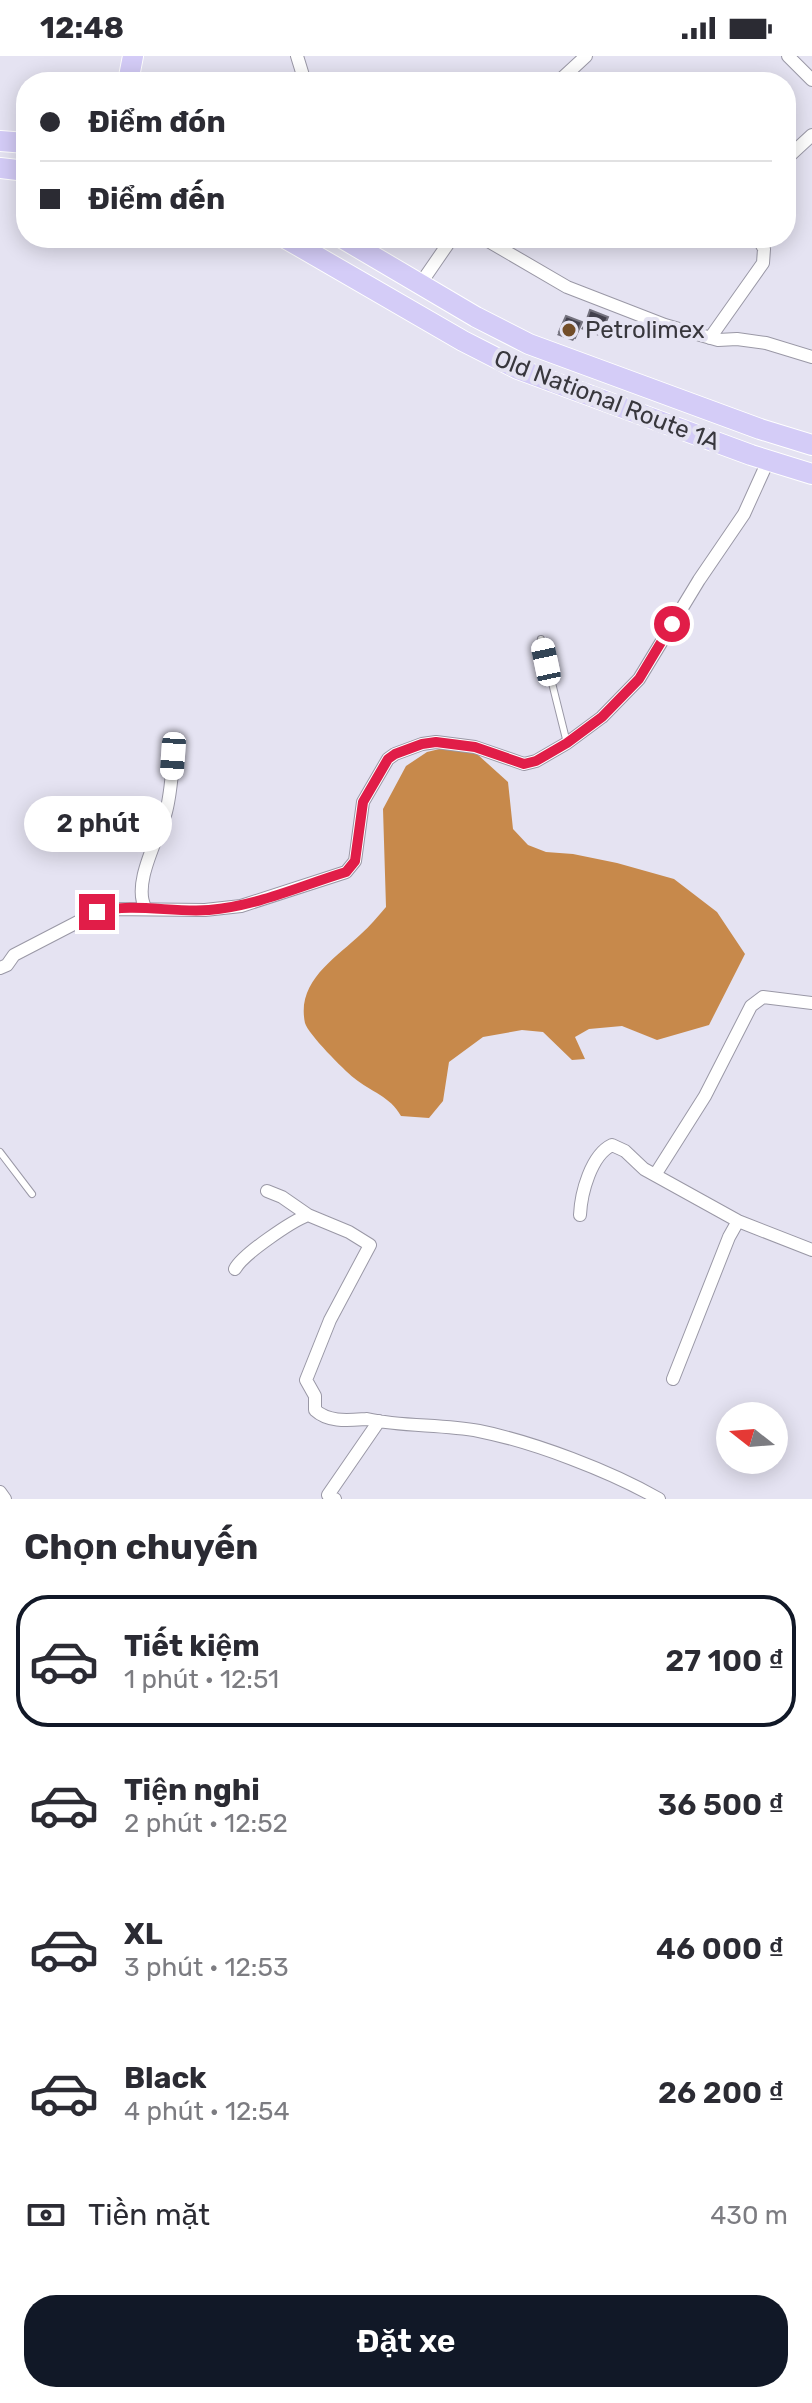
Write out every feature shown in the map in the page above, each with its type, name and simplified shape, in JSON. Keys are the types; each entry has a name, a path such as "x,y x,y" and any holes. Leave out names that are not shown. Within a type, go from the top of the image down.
{"main road":[{"name":"Old National Route 1A","path":"302,248 463,341 518,369 583,395 812,474"},
{"name":"Old National Route 1A","path":"360,248 476,317 529,344 812,445"}],"street":[{"path":"569,72 586,56"},
{"path":"788,56 812,80"},
{"path":"796,150 812,135"},
{"path":"421,283 445,248"},
{"path":"500,248 567,287 665,325 718,340 766,343 812,357"},
{"path":"710,338 763,263 763,248"},
{"path":"0,968 7,965 14,955 97,912 108,909 205,910 241,906 346,872 355,861 363,802 388,759 395,754 436,742 475,747 524,764 536,761 567,743 602,717 639,679 699,580 744,514 768,461"},
{"path":"146,909 141,892 166,812 175,742"},
{"path":"655,1175 705,1096 751,1006 763,997 812,1003"},
{"path":"580,1215 586,1183 606,1148 612,1145 619,1147 644,1169 738,1221 812,1250"},
{"path":"267,1191 370,1245 330,1320 306,1380 315,1396 315,1410 321,1415 482,1432 599,1470 659,1499"},
{"path":"235,1269 249,1253 308,1215"},
{"path":"673,1379 738,1221"},
{"path":"335,1499 328,1495 379,1421"},
{"path":"0,1492 5,1499"}],"lane":[{"path":"541,639 567,743"},
{"path":"0,1152 32,1194"}],"shaded area":[{"path":"456,745 477,754 508,782 513,829 528,845 546,852 617,863 674,879 717,912 745,954 709,1025 657,1040 622,1026 589,1029 575,1037 585,1059 572,1060 543,1032 522,1030 483,1037 449,1062 443,1101 429,1118 401,1116 386,1099 349,1074 319,1043 305,1023 306,995 320,972 386,907 383,809 406,766 427,752"}],"building":[{"path":"590,310 608,317 603,329 586,322"},
{"path":"566,316 582,322 575,338 559,332"}],"place":[{"name":"Petrolimex","path":"569,330"}],"route":[{"path":"97,912 118,908 205,910 241,906 346,872 355,861 363,802 388,759 422,744 436,742 475,747 513,762 524,764 536,761 602,717 639,679 672,624"}]}
